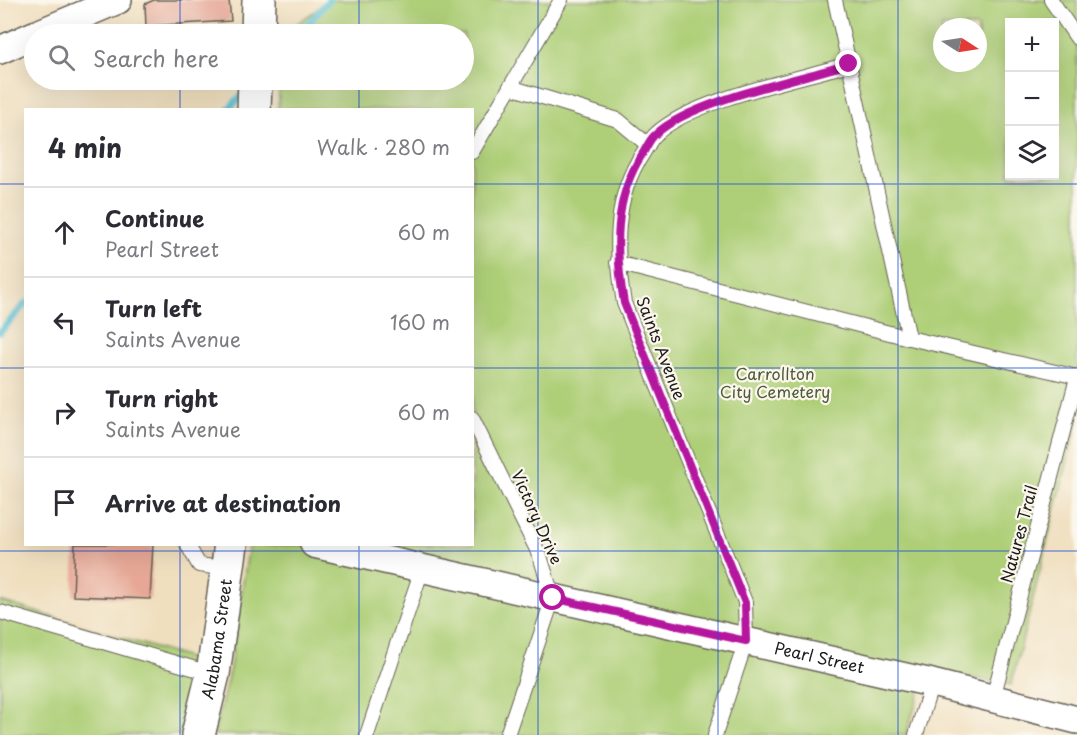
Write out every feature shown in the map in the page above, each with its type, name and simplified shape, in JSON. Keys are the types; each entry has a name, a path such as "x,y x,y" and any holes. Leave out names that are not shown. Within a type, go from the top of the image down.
{"main road":[{"path":"258,24 259,0"},
{"path":"254,108 255,90"},
{"name":"Alabama Street","path":"198,735 213,674 229,557"}],"street":[{"path":"62,24 118,0"},
{"path":"0,50 24,40"},
{"name":"Pearl Street","path":"323,546 932,683 1077,720"}],"lane":[{"path":"474,149 561,0"},
{"path":"835,0 909,338"},
{"path":"1051,0 1077,38"},
{"name":"Saints Avenue","path":"715,735 746,641 745,603 624,303 617,263 619,215 632,169 655,134 696,109 849,64"},
{"path":"510,87 618,120 648,145"},
{"path":"617,263 909,338 1077,378"},
{"name":"Natures Trail","path":"993,698 1077,378"},
{"name":"Victory Drive","path":"474,422 540,556 553,598"},
{"path":"188,546 200,565 229,557"},
{"path":"367,735 422,569"},
{"path":"507,735 553,598"},
{"path":"0,612 213,674"},
{"path":"916,735 932,683"}],"green space":[{"name":"Carrollton City Cemetery","path":"330,0 1077,0 1077,424 1011,685 927,669 906,735 214,735 230,668 249,546 474,546 474,108 278,108 279,90 474,90 474,24 297,24"},
{"path":"0,601 198,661 181,735 0,735"}],"building":[{"path":"154,0 229,0 231,21 146,24 145,4"},
{"path":"75,546 153,546 150,599 73,596"}],"waterway":[{"path":"308,24 329,0"},
{"path":"230,108 243,94"},
{"path":"0,332 24,305"}],"route":[{"path":"553,598 746,641 745,603 624,303 617,263 619,215 632,169 655,134 696,109 849,64"}]}
